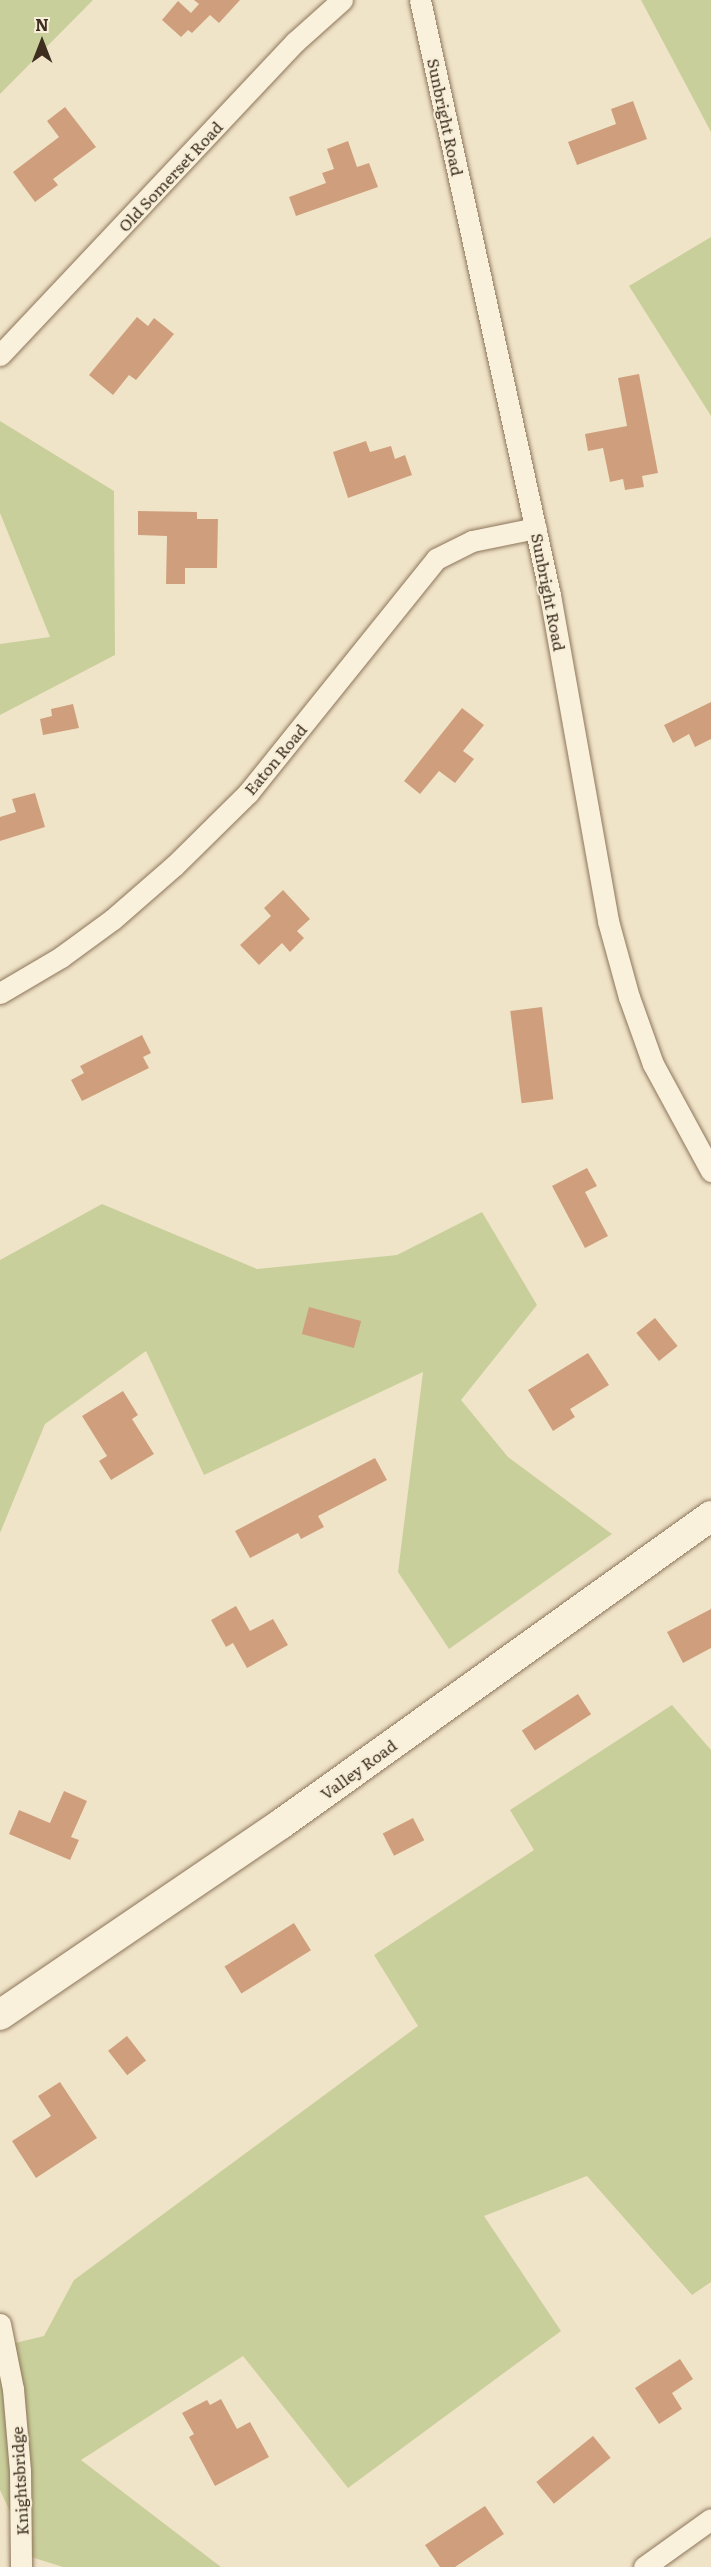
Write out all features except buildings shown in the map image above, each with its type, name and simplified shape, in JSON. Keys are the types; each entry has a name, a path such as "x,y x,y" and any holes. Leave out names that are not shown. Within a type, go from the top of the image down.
{"main road":[{"name":"Valley Road","path":"0,2015 280,1824 711,1516"}],"street":[{"name":"Old Somerset Road","path":"0,355 295,42 342,0"},
{"name":"Sunbright Road","path":"420,0 536,528 608,921 629,997 653,1064 711,1171"},
{"name":"Eaton Road","path":"0,993 61,957 112,919 175,865 248,793 436,559 472,541 536,528"},
{"name":"Knightsbridge","path":"0,2324 13,2389 20,2470 21,2567"},
{"path":"644,2567 711,2519"}],"green space":[{"path":"0,0 93,0 0,94"},
{"path":"641,0 711,0 711,132"},
{"path":"711,237 711,416 629,286"},
{"path":"0,421 114,491 115,655 0,715 0,644 50,637 0,513"},
{"path":"102,1204 257,1269 397,1255 482,1212 537,1305 461,1400 508,1457 612,1534 449,1649 398,1572 423,1372 204,1475 146,1351 45,1424 0,1533 0,1260"},
{"path":"672,1705 711,1750 711,2282 692,2295 587,2176 484,2216 561,2331 348,2488 243,2356 81,2460 221,2567 63,2567 31,2557 0,2490 0,2314 11,2344 44,2336 74,2280 418,2026 374,1955 534,1850 510,1810"}]}
